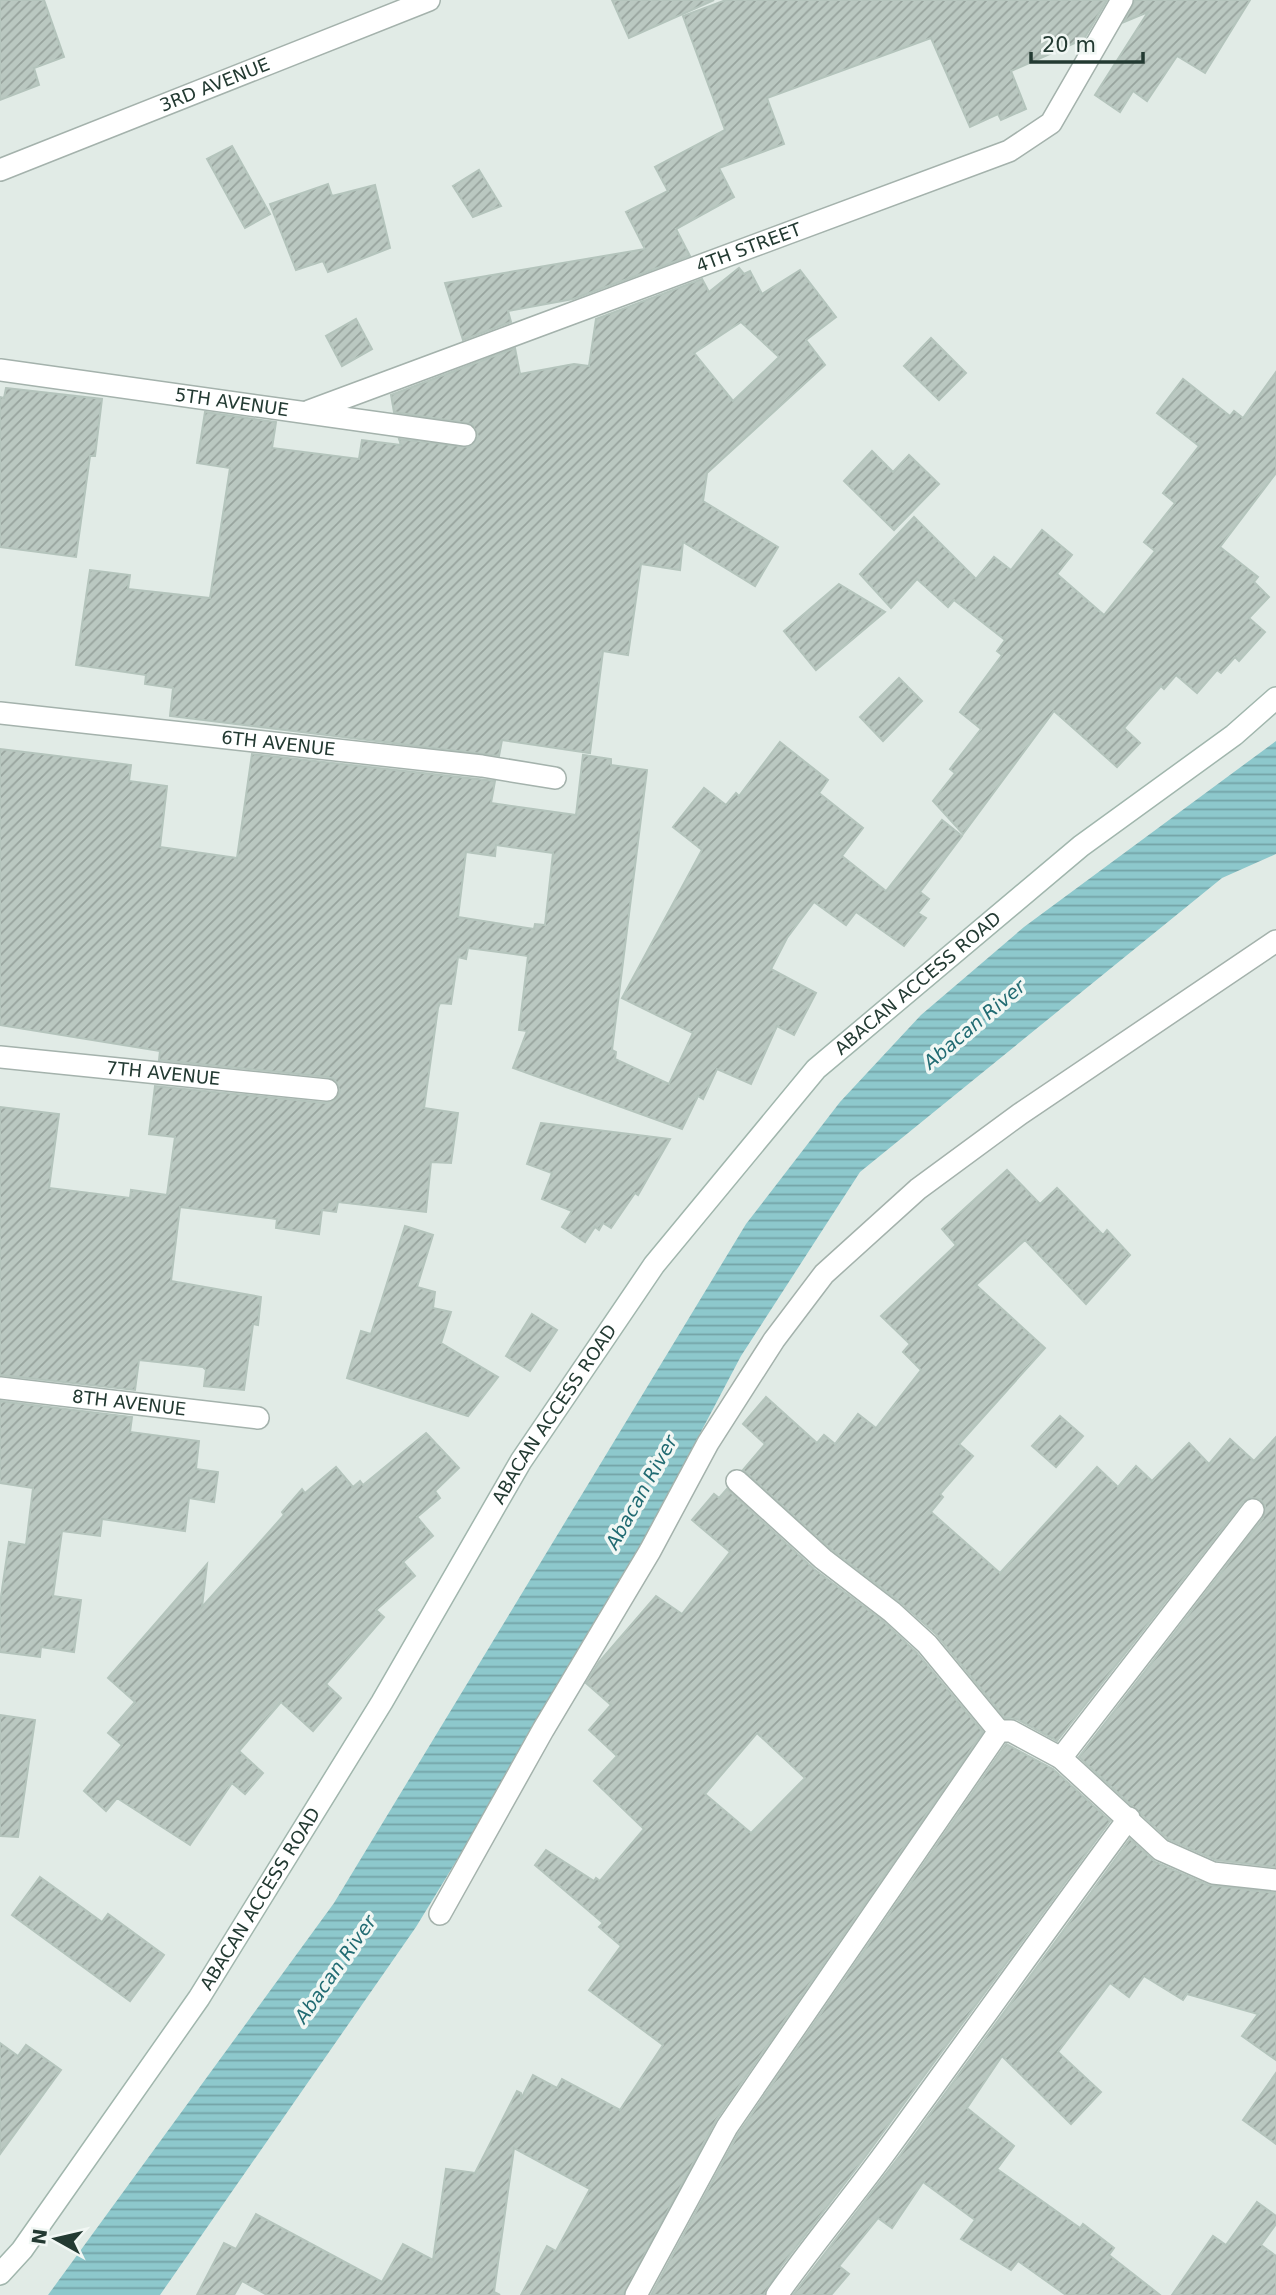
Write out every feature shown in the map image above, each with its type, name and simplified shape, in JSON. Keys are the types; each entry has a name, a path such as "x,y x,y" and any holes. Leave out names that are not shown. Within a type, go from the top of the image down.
{"street":[{"name":"3RD AVENUE","path":"0,170 429,0"},
{"name":"4TH STREET","path":"309,411 1009,151 1051,123 1122,0"},
{"name":"5TH AVENUE","path":"0,370 309,411 465,435"},
{"name":"ABACAN ACCESS ROAD","path":"0,2274 22,2250 199,1998 382,1702 521,1461 654,1265 816,1069 1081,846 1234,735 1276,698"},
{"name":"6TH AVENUE","path":"0,713 482,766 555,778"},
{"path":"440,1914 543,1730 650,1551 708,1443 774,1340 824,1274 918,1189 1010,1121 1276,941"},
{"name":"7TH AVENUE","path":"0,1056 327,1090"},
{"name":"8TH AVENUE","path":"0,1388 258,1418"},
{"path":"737,1481 823,1559 892,1612 927,1644 999,1731"},
{"path":"1061,1758 1253,1510"},
{"path":"999,1731 1011,1731 1061,1758 1161,1850 1213,1873 1276,1880"},
{"path":"636,2295 727,2127 999,1731"},
{"path":"777,2295 815,2240 888,2149 1000,1991 1129,1818"}],"water":[{"name":"Abacan River","path":"1276,741 1276,854 1222,878 860,1172 741,1356 591,1640 416,1927 160,2295 48,2295 334,1903 746,1224 840,1102 921,1015 1024,927"}],"building":[{"path":"0,0 44,0 64,57 34,68 39,85 0,100"},
{"path":"612,0 714,0 629,38"},
{"path":"726,0 1107,0 1084,39 1011,71 1026,109 1001,120 998,114 970,127 931,38 767,98 784,144 719,168 734,197 676,229 690,256 573,299 508,311 511,322 463,340 445,283 645,249 626,212 668,191 655,167 725,130 683,16"},
{"path":"1135,0 1250,0 1205,73 1177,56 1147,101 1133,91 1120,112 1095,95 1148,12 1124,22"},
{"path":"232,146 270,214 245,228 207,159"},
{"path":"479,170 501,206 473,217 453,186"},
{"path":"328,184 332,196 375,185 390,248 328,272 323,261 296,270 270,204"},
{"path":"739,268 744,274 750,271 762,294 800,270 836,317 806,340 825,365 707,473 703,501 778,547 755,586 683,542 680,570 641,564 628,655 603,651 590,753 502,740 499,756 170,716 173,688 145,684 146,675 76,665 90,570 130,575 128,589 210,598 230,468 197,463 205,412 276,422 272,448 359,459 362,440 401,445 399,439 469,447 478,436 472,424 394,412 391,395 515,348 520,374 574,364 589,366 596,319 702,279 709,292","holes":["741,322 779,357 733,401 694,353"]},
{"path":"356,319 372,349 342,366 326,336"},
{"path":"931,338 966,373 939,400 904,366"},
{"path":"1276,372 1276,473 1220,547 1258,577 1254,582 1269,597 1249,618 1265,632 1239,661 1235,657 1221,673 1217,670 1197,693 1176,675 1164,689 1161,686 1124,728 1140,743 1117,767 1054,711 963,834 933,801 955,773 950,769 981,729 960,712 1002,655 997,651 1005,640 954,600 948,607 917,579 891,608 860,574 914,517 976,579 994,557 1011,570 1042,530 1072,555 1057,574 1104,615 1155,551 1144,542 1175,503 1163,493 1199,446 1157,413 1183,379 1230,416 1234,411 1243,418"},
{"path":"6,388 102,399 95,456 90,456 76,557 0,547 0,397 4,398"},
{"path":"872,451 893,472 909,455 939,484 894,530 844,481"},
{"path":"839,584 885,612 816,670 784,631"},
{"path":"899,678 922,701 883,741 860,717"},
{"path":"780,742 828,780 819,793 863,828 842,856 886,891 942,820 962,836 920,892 929,899 918,913 926,918 904,946 856,912 846,925 814,902 787,938 771,969 816,993 794,1035 777,1026 751,1084 717,1069 703,1099 698,1096 682,1129 513,1068 527,1031 519,1030 528,956 468,948 466,959 458,957 451,1004 440,1003 438,1008 424,1108 458,1113 451,1163 431,1162 426,1212 338,1202 336,1212 322,1210 319,1234 276,1228 277,1219 180,1207 171,1281 261,1297 258,1325 253,1324 244,1390 204,1386 206,1370 203,1367 139,1360 135,1390 0,1375 0,1107 59,1114 49,1188 130,1198 131,1190 167,1195 175,1137 149,1134 155,1086 326,1103 337,1098 340,1091 335,1080 328,1077 159,1060 160,1051 0,1025 0,749 131,765 129,781 167,786 160,847 237,858 252,754 495,781 491,803 576,815 583,755 611,759 611,765 647,770 612,1050 616,1052 615,1059 669,1084 693,1033 622,998 702,850 673,827 704,788 726,805 736,793 739,796","holes":["496,845 553,853 545,925 535,924 534,929 458,917 466,852 495,856"]},
{"path":"541,1123 670,1139 638,1195 635,1193 611,1228 603,1223 599,1230 595,1227 585,1242 562,1227 572,1211 542,1199 552,1173 527,1164"},
{"path":"1007,1170 1040,1204 1057,1188 1103,1235 1107,1230 1130,1255 1086,1304 1025,1240 976,1285 1045,1348 959,1444 973,1456 940,1494 943,1497 931,1512 1000,1573 1097,1467 1118,1487 1136,1466 1152,1481 1189,1443 1209,1464 1230,1439 1254,1461 1276,1437 1276,1867 1216,1860 1168,1839 1079,1757 1263,1518 1265,1506 1260,1499 1249,1498 1243,1502 1057,1741 1017,1719 1005,1718 936,1634 900,1602 831,1549 743,1470 765,1444 743,1424 766,1397 817,1443 824,1435 835,1444 858,1414 876,1428 921,1370 903,1352 910,1344 881,1316 956,1245 942,1229"},
{"path":"405,1226 433,1235 417,1287 435,1292 433,1308 451,1312 441,1343 498,1377 468,1416 347,1378 361,1331 371,1334"},
{"path":"532,1314 557,1330 530,1371 506,1356"},
{"path":"0,1401 132,1417 130,1432 199,1441 196,1469 218,1472 214,1502 189,1498 185,1531 102,1519 100,1536 62,1531 53,1596 81,1600 74,1652 41,1647 40,1657 0,1652 0,1603 9,1542 26,1545 33,1488 0,1483"},
{"path":"1060,1416 1083,1436 1056,1467 1032,1446"},
{"path":"426,1433 459,1468 435,1491 440,1498 417,1517 433,1536 403,1562 415,1576 376,1610 384,1617 326,1684 341,1698 313,1731 281,1702 239,1751 263,1773 245,1794 232,1783 190,1845 117,1798 106,1811 84,1791 122,1745 108,1733 135,1702 108,1678 207,1564 202,1607 284,1515 282,1512 302,1489 305,1493 336,1467 353,1487 360,1481 363,1485"},
{"path":"727,1489 814,1569 884,1622 917,1653 983,1732 716,2120 623,2295 521,2295 547,2246 556,2251 590,2189 514,2148 494,2292 500,2295 267,2295 242,2281 234,2295 197,2295 224,2243 236,2249 256,2214 382,2282 403,2244 433,2260 446,2169 475,2173 517,2091 521,2093 521,2099 533,2075 557,2088 562,2079 620,2110 663,2045 589,1990 621,1946 599,1927 603,1923 535,1865 546,1850 594,1881 596,1878 600,1881 644,1829 594,1781 617,1756 589,1730 611,1705 586,1683 599,1662 656,1596 682,1614 730,1552 692,1520 714,1494 719,1498","holes":["757,1733 805,1778 751,1833 705,1794"]},
{"path":"0,1715 35,1720 18,1837 0,1836"},
{"path":"1006,1744 1053,1769 1110,1821 865,2157 780,2268 764,2295 651,2295 738,2134"},
{"path":"1130,1839 1155,1862 1208,1885 1276,1893 1276,2060 1242,2036 1258,2014 1187,1994 1183,2000 1144,1976 1129,1997 1110,1983 1058,2052 1101,2092 1071,2124 1002,2056 967,2108 1014,2146 997,2169 1080,2228 1083,2224 1114,2248 1109,2255 1160,2295 1066,2295 1018,2261 1011,2270 961,2239 975,2220 923,2182 892,2228 878,2218 839,2266 849,2274 831,2295 793,2295 901,2154"},
{"path":"40,1877 102,1922 108,1914 164,1955 130,2001 12,1915"},
{"path":"0,2043 18,2056 26,2045 61,2070 0,2154"},
{"path":"1276,2073 1276,2144 1243,2120"},
{"path":"1257,2202 1276,2216 1276,2224 1261,2245 1276,2256 1276,2295 1172,2295 1213,2236 1226,2245"}]}
